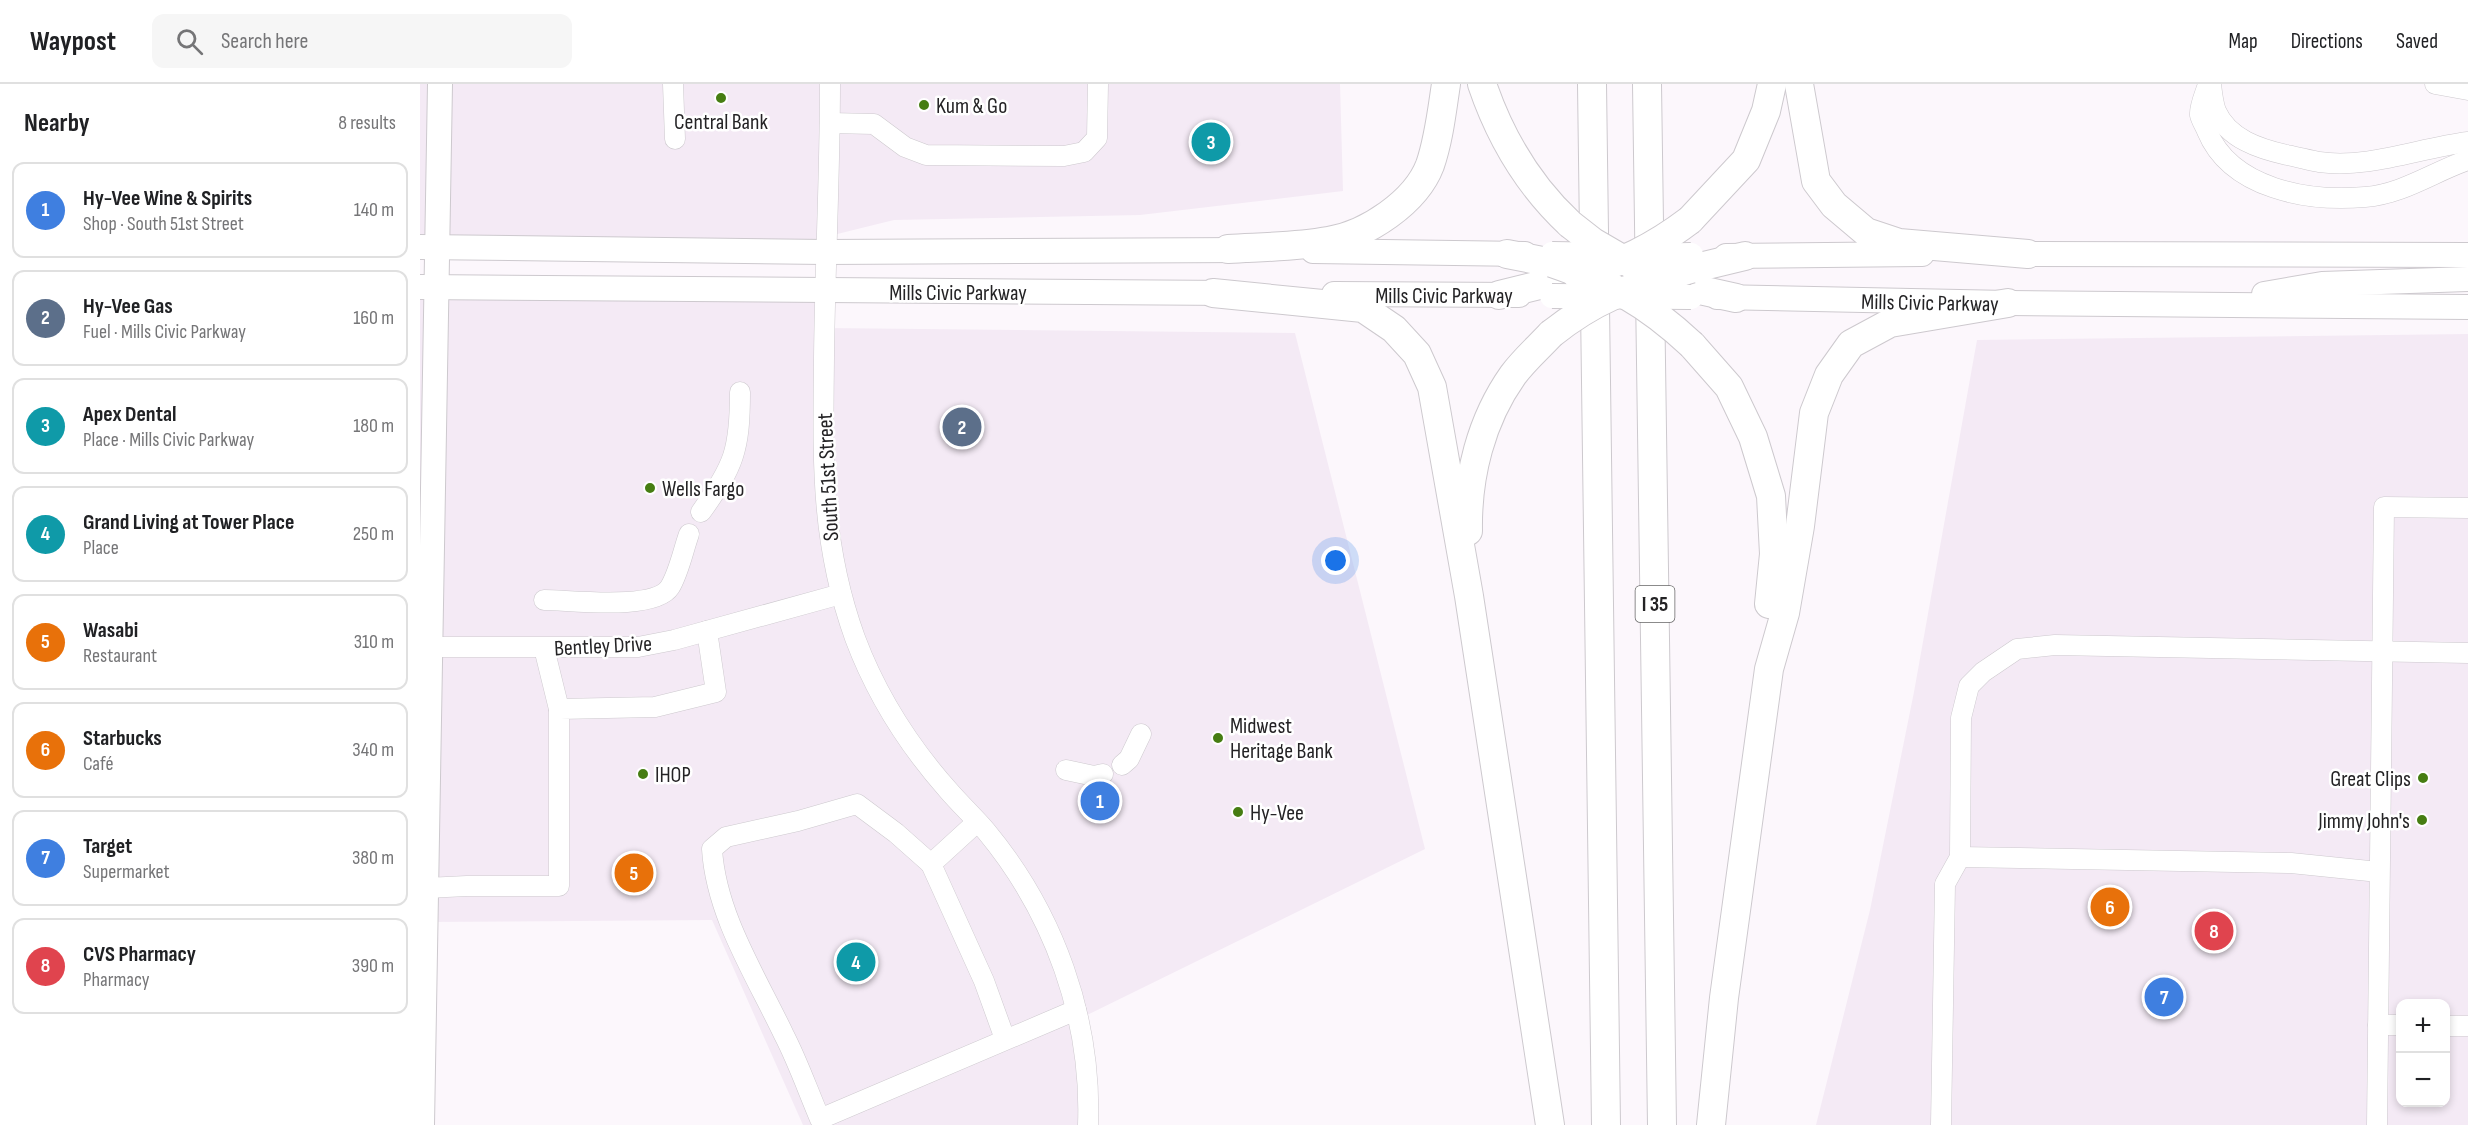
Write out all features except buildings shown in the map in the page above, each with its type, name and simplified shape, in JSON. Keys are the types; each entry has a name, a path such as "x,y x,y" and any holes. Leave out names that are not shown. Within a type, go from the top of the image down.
{"highway":[{"path":"1228,249 1330,241 1375,224 1388,215 1412,195 1430,165 1446,84"},
{"path":"1482,84 1494,119 1519,164 1551,204 1570,224 1662,278"},
{"path":"1592,84 1606,1125"},
{"name":"I 35","path":"1647,84 1662,1125"},
{"path":"1499,295 1552,274 1583,273 1624,257 1664,240 1690,220 1746,160 1766,111 1772,84"},
{"path":"1799,84 1816,181 1834,205 1866,232 1899,243 2028,254"},
{"path":"1507,254 1552,274"},
{"path":"1469,596 1468,527 1475,458 1489,417 1514,374 1551,334 1577,314 1662,278 1691,277 1745,256"},
{"path":"1583,273 1665,320 1692,345 1729,387 1753,437 1771,496 1774,554 1768,614 1769,669"},
{"path":"1691,277 1736,298"},
{"path":"1213,293 1363,308 1394,329 1417,354 1432,387 1469,596 1550,1125"},
{"path":"1711,1125 1724,998 1769,669 1785,613 1800,526 1814,413 1829,375 1851,344 1890,323 2008,303"}],"main road":[{"path":"422,1125 421,1076 431,647 429,247 440,84"},
{"name":"Mills Civic Parkway","path":"429,247 825,252 1228,249 1507,254"},
{"name":"Mills Civic Parkway","path":"1745,256 2468,255"},
{"path":"1552,274 1624,257 1691,277"},
{"path":"1552,274 1620,295 1691,277"},
{"path":"2205,305 2322,284 2468,279"},
{"name":"Mills Civic Parkway","path":"429,287 1499,295"},
{"name":"Mills Civic Parkway","path":"1736,298 2468,307"}],"street":[{"path":"673,84 675,139"},
{"name":"South 51st Street","path":"830,84 825,252 823,460 825,506 831,552 841,594 856,640 873,680 894,718 920,756 1013,866 1054,941 1076,1010 1086,1060 1088,1125"},
{"path":"830,123 874,124 905,147 926,155 1064,156 1077,154 1089,148 1097,138 1098,84"},
{"path":"2210,84 2216,110 2224,125 2235,135 2272,152 2320,162 2343,162 2397,157 2468,142"},
{"path":"2210,84 2199,114 2213,147 2229,164 2244,175 2270,186 2304,194 2366,197 2428,179 2468,160"},
{"path":"2434,84 2468,90"},
{"path":"701,512 725,478 731,465 739,431 740,393"},
{"path":"2377,1125 2384,507 2468,508"},
{"path":"544,600 636,602 663,595 670,586 689,534"},
{"name":"Bentley Drive","path":"431,647 638,647 841,594"},
{"path":"559,709 655,708 716,692 706,631"},
{"path":"1941,1125 1946,884 1960,856 1961,718 1969,686 1976,679 2017,649 2055,645 2468,653"},
{"path":"426,888 559,886 559,709 544,648"},
{"path":"1122,765 1129,759 1141,734"},
{"path":"1066,770 1094,776 1103,774"},
{"path":"1005,1039 984,981 931,864 896,833 857,804 798,821 726,837 712,849 713,875 743,953 786,1038 820,1119 1076,1010"},
{"path":"931,864 977,822"},
{"path":"1960,856 2291,863 2379,872"},
{"path":"2378,1025 2396,1025"},
{"path":"2450,1026 2468,1026"}],"shaded area":[{"path":"420,84 1340,84 1343,191 1140,215 894,220 825,237 825,252 420,247"},
{"path":"420,287 825,291 825,328 1295,333 1425,849 1079,1019 1088,1125 803,1125 712,920 426,922 420,894"},
{"path":"2468,334 2468,1125 1816,1125 1870,910 1914,692 1977,340"}],"place":[{"name":"Central Bank","path":"721,98"},
{"name":"Kum & Go","path":"924,105"},
{"name":"Apex Dental","path":"1211,142"},
{"name":"Hy-Vee Gas","path":"962,427"},
{"name":"Wells Fargo","path":"650,488"},
{"name":"Midwest Heritage Bank","path":"1218,738"},
{"name":"IHOP","path":"643,774"},
{"name":"Great Clips","path":"2423,778"},
{"name":"Hy-Vee Wine & Spirits","path":"1100,801"},
{"name":"Hy-Vee","path":"1238,812"},
{"name":"Jimmy John's","path":"2422,820"},
{"name":"Wasabi","path":"634,873"},
{"name":"Starbucks","path":"2110,907"},
{"name":"CVS Pharmacy","path":"2214,931"},
{"name":"Grand Living at Tower Place","path":"856,962"},
{"name":"Target","path":"2164,997"}]}
